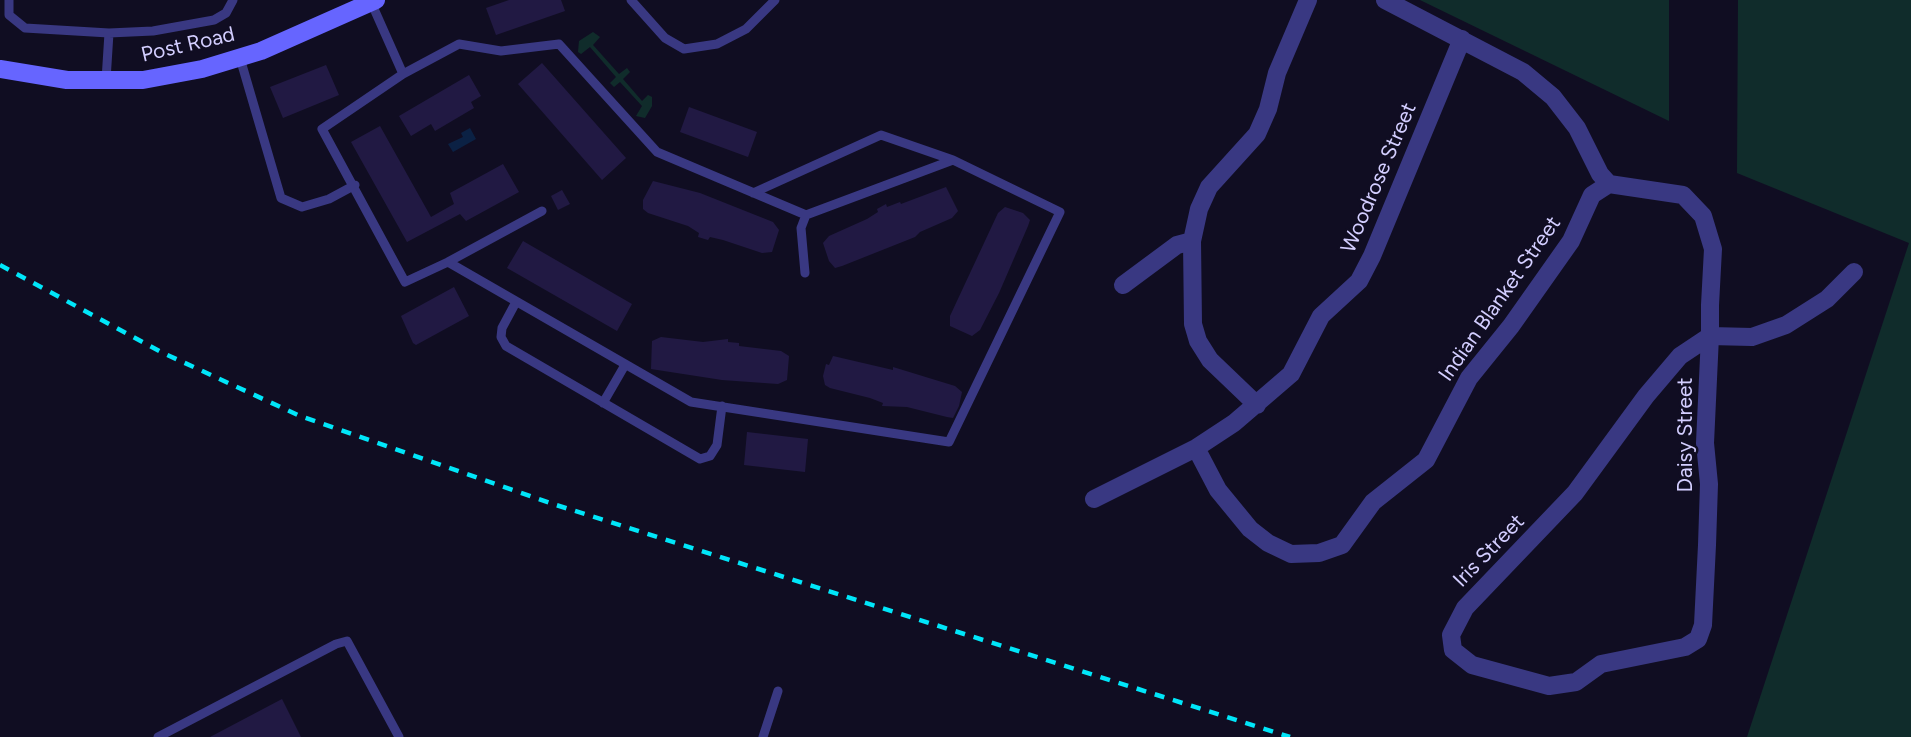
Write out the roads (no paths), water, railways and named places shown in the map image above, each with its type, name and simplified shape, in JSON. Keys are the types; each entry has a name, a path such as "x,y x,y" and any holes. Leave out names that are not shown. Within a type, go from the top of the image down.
{"street":[{"path":"1256,405 1210,360 1198,341 1193,324 1192,241 1199,209 1209,187 1257,134 1268,109 1277,73 1308,0"},
{"path":"1385,0 1523,72 1553,97 1577,128 1600,174 1609,184"},
{"name":"Post Road","path":"0,69 67,80 143,80 240,58 374,1"},
{"name":"Woodrose Street","path":"1094,499 1196,448 1256,405 1291,374 1321,316 1359,281 1387,223 1462,39"},
{"name":"Daisy Street","path":"1609,184 1683,195 1703,216 1713,248 1705,443 1709,484 1703,625 1698,639 1685,647"},
{"name":"Indian Blanket Street","path":"1196,448 1218,490 1250,529 1268,543 1291,554 1320,553 1342,545 1373,502 1426,460 1469,378 1571,242 1592,195 1609,184"},
{"path":"1123,285 1177,245 1192,241"},
{"path":"1710,336 1752,337 1786,325 1827,299 1854,272"},
{"name":"Iris Street","path":"1685,647 1601,664 1576,682 1549,687 1472,665 1454,650 1451,635 1475,596 1575,493 1646,396 1680,356 1710,336"}],"lane":[{"path":"9,0 9,15 25,28 109,33 153,31 215,20 226,13 233,0"},
{"path":"631,0 665,38 684,48 717,44 746,29 775,0"},
{"path":"374,1 403,74"},
{"path":"105,82 109,33"},
{"path":"542,211 405,282 355,185 322,129 403,74 459,44 501,51 559,44 657,152 806,215 953,160"},
{"path":"240,58 281,198 302,207 330,199 355,185"},
{"path":"448,262 691,402 949,442 1060,212 953,160 881,135 753,193"},
{"path":"806,215 801,228 806,273"},
{"path":"516,302 502,328 501,337 506,346 700,458 710,456 717,445 722,406"},
{"path":"603,403 625,365"},
{"path":"158,737 347,641 399,737"},
{"path":"763,737 778,691"}],"water":[{"path":"470,128 476,139 453,152 448,144 463,137 461,133"}],"railway":[{"path":"0,265 161,352 300,416 553,504 1290,737"}]}
